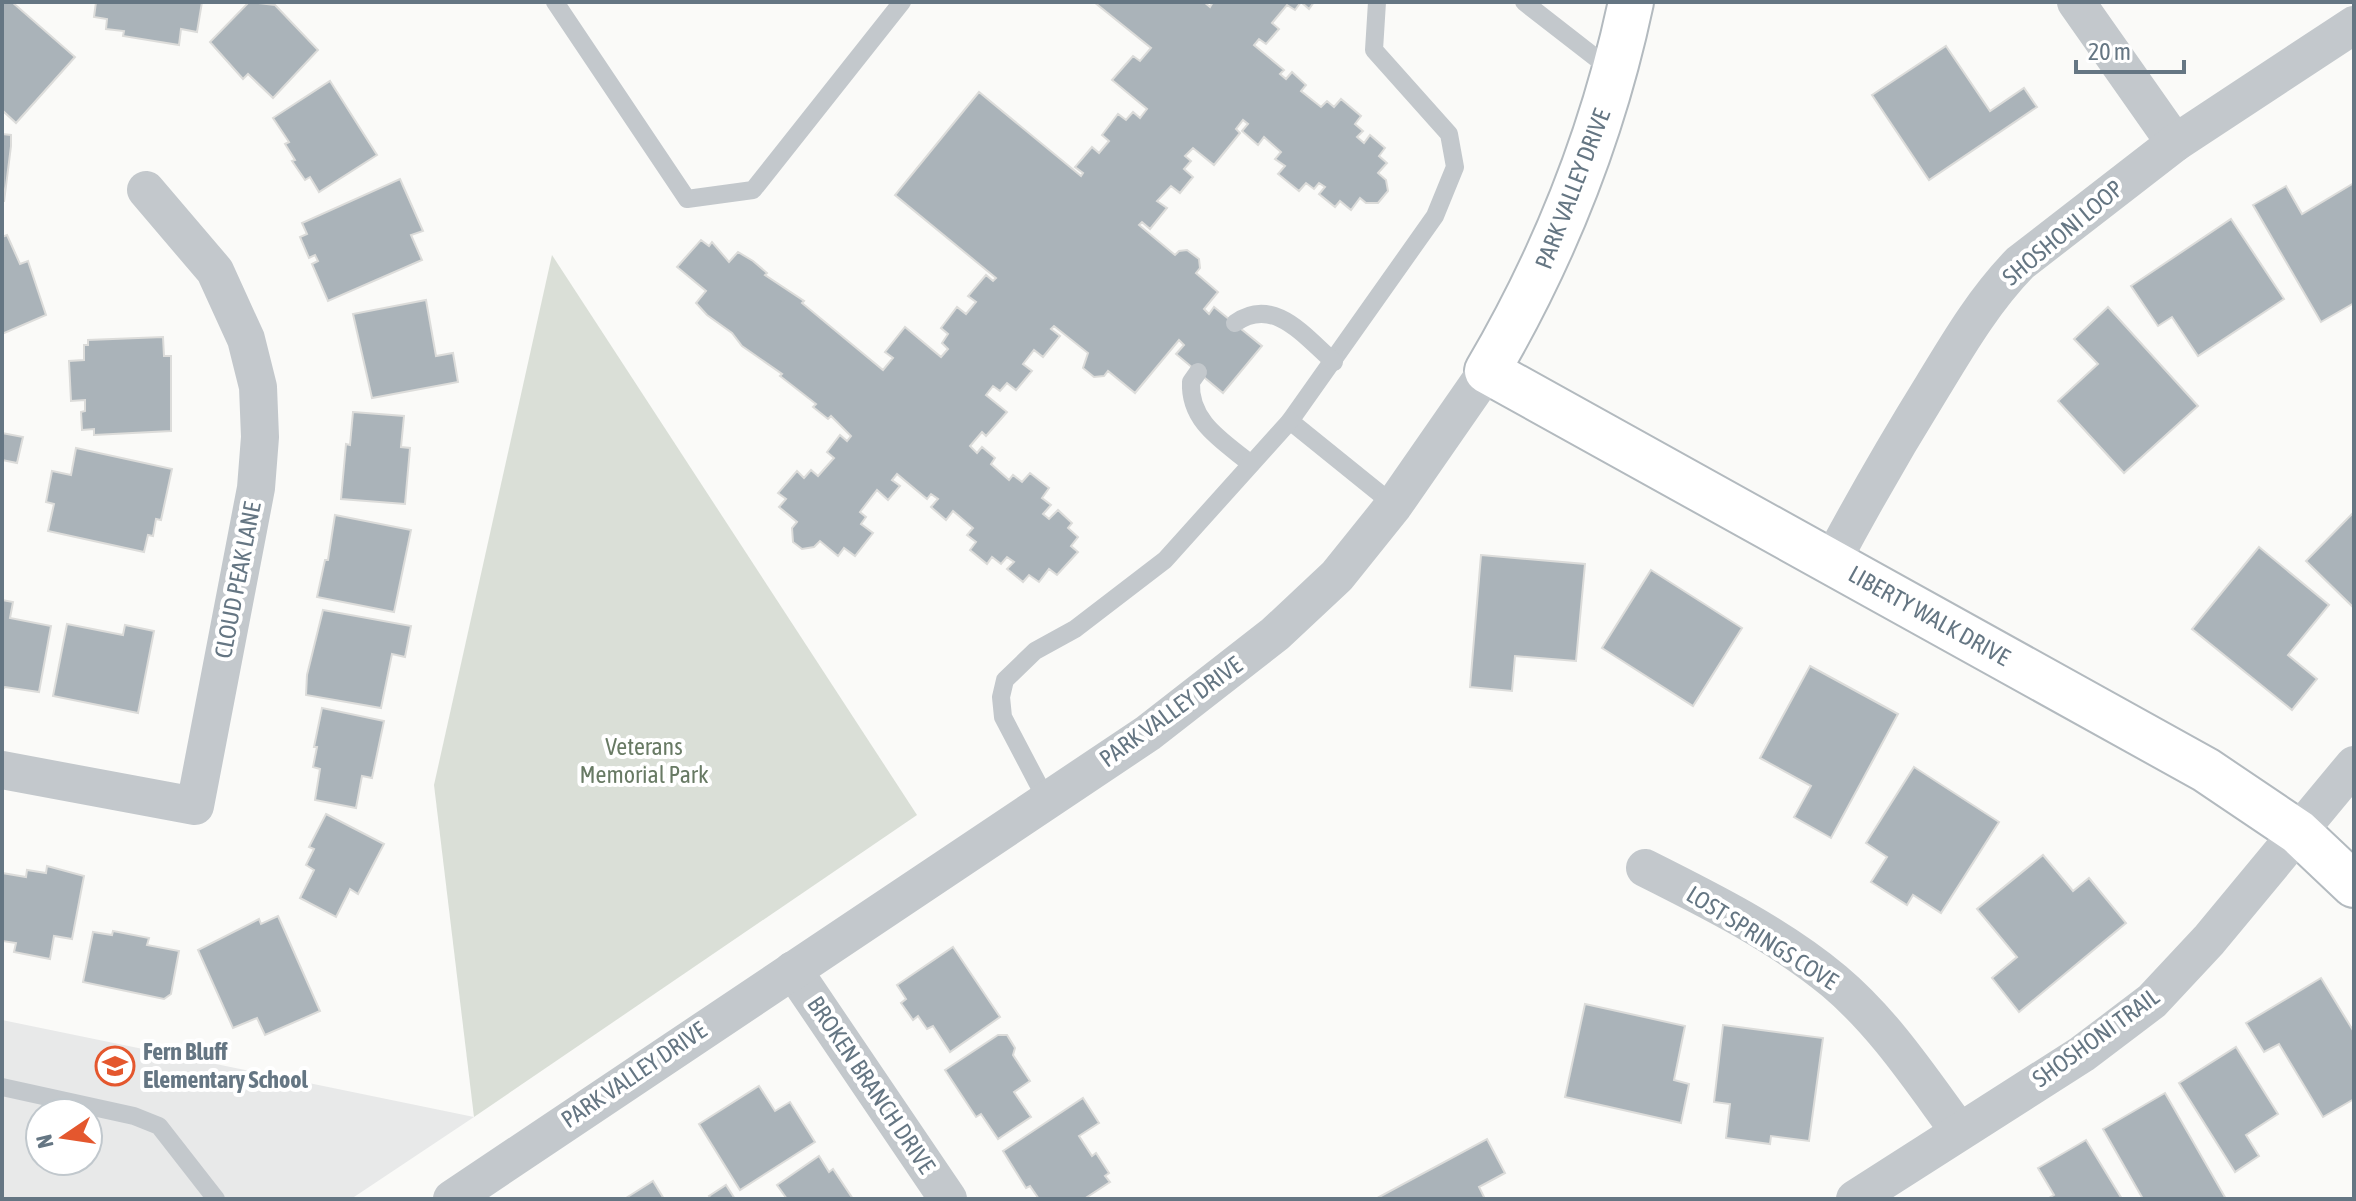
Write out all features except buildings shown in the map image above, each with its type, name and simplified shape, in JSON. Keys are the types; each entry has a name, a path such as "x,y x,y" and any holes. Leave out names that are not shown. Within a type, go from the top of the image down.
{"street":[{"name":"PARK VALLEY DRIVE","path":"452,1199 1148,733 1275,634 1337,576 1394,505 1487,371 1529,299 1577,192 1616,74 1631,2"},
{"path":"2076,2 2175,143"},
{"name":"SHOSHONI LOOP","path":"1832,561 1880,471 1999,284 2043,243 2175,143 2354,25"},
{"name":"CLOUD PEAK LANE","path":"2,770 195,806 256,488 260,437 258,387 246,339 215,271 146,190"},
{"name":"LIBERTY WALK DRIVE","path":"1487,371 2206,770 2298,832 2354,885"},
{"path":"2298,832 2354,765"},
{"name":"SHOSHONI TRAIL","path":"1855,1199 2082,1054 2152,1001 2209,940 2298,832"},
{"name":"LOST SPRINGS COVE","path":"1645,868 1738,919 1833,980 1887,1034 1959,1131"},
{"name":"BROKEN BRANCH DRIVE","path":"793,970 948,1199"}],"lane":[{"path":"555,2 687,199 753,190 902,2"},
{"path":"1047,801 1003,717 1001,697 1005,680 1035,651 1075,629 1165,560 1290,421 1435,216 1455,167 1449,134 1374,50 1377,2"},
{"path":"1524,2 1616,74"},
{"path":"1235,323 1253,313 1275,313 1334,362"},
{"path":"1198,372 1191,382 1195,412 1204,425 1251,464"},
{"path":"1290,421 1394,505"},
{"path":"2,1087 134,1116 159,1126 216,1199"}],"shaded area":[{"name":"Fern Bluff Elementary School","path":"2,1020 474,1117 351,1199 2,1199"}],"green space":[{"name":"Veterans Memorial Park","path":"552,255 917,815 474,1117 434,785"}],"place":[{"name":"Fern Bluff Elementary School","path":"115,1066"}]}
